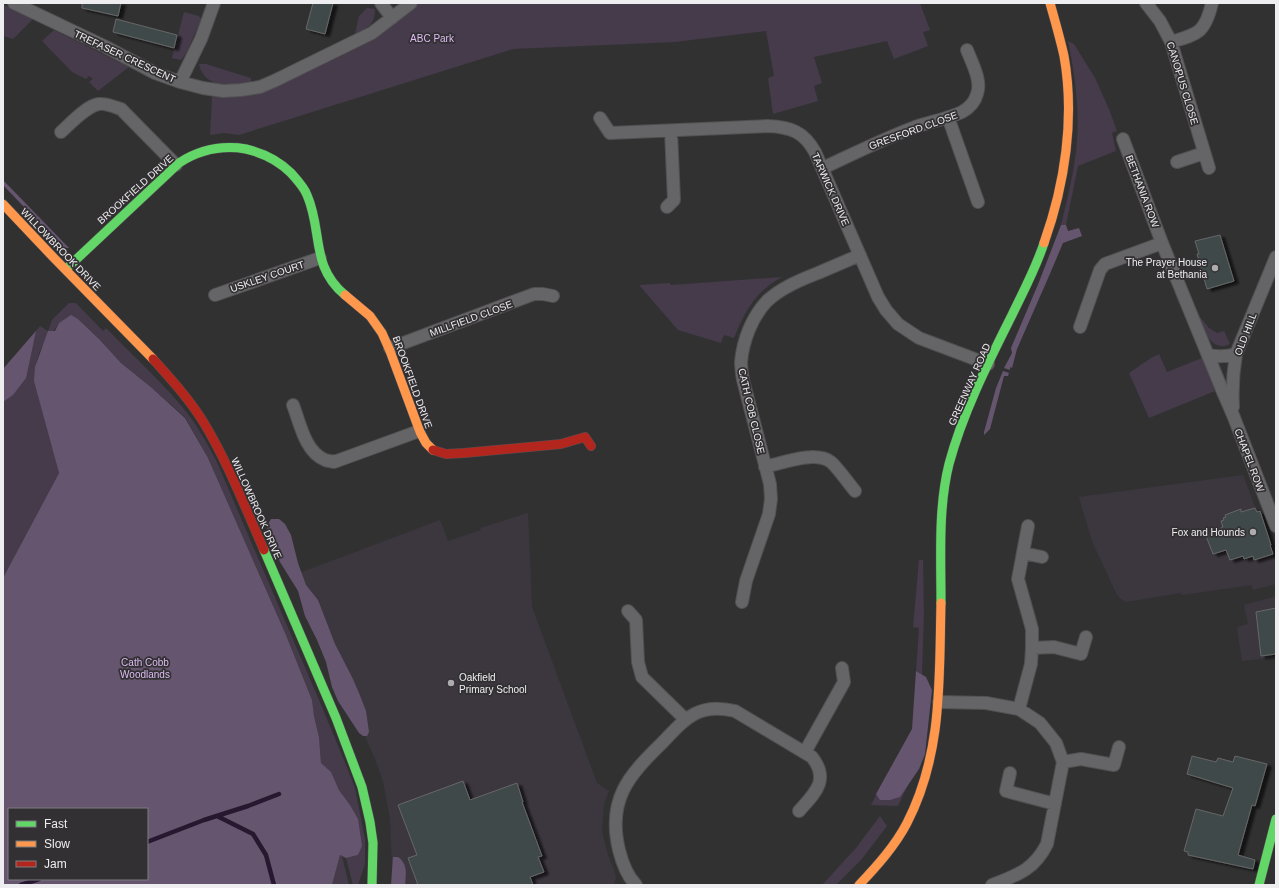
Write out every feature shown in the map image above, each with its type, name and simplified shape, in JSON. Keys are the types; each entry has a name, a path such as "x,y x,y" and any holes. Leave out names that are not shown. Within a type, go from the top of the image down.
{"street":[{"name":"TREFASER CRESCENT","path":"14,3 37,8 167,78 203,88 222,91 260,87 274,81 372,33 411,3"},
{"path":"180,82 201,39 214,3"},
{"path":"381,3 392,18"},
{"name":"GREENWAY ROAD","path":"859,885 894,844 908,822 927,776 933,750 939,702 941,558 944,492 949,465 966,413 1023,293 1042,248 1055,210 1066,155 1068,136 1068,86 1063,52 1050,3"},
{"name":"CANOPUS CLOSE","path":"1146,3 1160,21 1171,42 1209,168"},
{"path":"1171,42 1189,37 1200,31 1206,22 1212,3"},
{"name":"GRESFORD CLOSE","path":"822,168 854,152 890,137 948,117 968,108 974,102 978,93 979,85 967,50"},
{"path":"61,132 91,106 101,104 113,106 121,109 176,165"},
{"path":"948,117 978,202"},
{"name":"TARWICK DRIVE","path":"600,118 610,133 768,126 782,127 801,134 810,143 878,297 886,310 898,324 919,338 988,364"},
{"path":"667,207 674,200 671,131"},
{"name":"BETHANIA ROW","path":"1123,139 1162,243 1223,392 1234,415"},
{"name":"BROOKFIELD DRIVE","path":"66,269 176,165 189,157 205,151 221,148 239,148 257,152 277,161 300,183 307,194 314,216 320,258 326,273 341,293 367,312 378,326 390,348 419,431 424,442 432,450 441,454 562,444 585,437 591,446"},
{"path":"1177,162 1204,153"},
{"name":"WILLOWBROOK DRIVE","path":"3,204 146,351 172,380 204,423 224,459 336,718 362,787 367,804 373,843 372,885"},
{"path":"1080,328 1100,270 1104,264 1162,243"},
{"name":"CATH COB CLOSE","path":"742,602 746,581 769,514 771,499 770,484 745,388 741,364 743,348 748,331 757,315 767,302 780,292 794,283 860,255"},
{"name":"OLD HILL","path":"1234,415 1232,391 1236,354 1276,257"},
{"name":"USKLEY COURT","path":"215,295 320,258"},
{"name":"MILLFIELD CLOSE","path":"390,348 534,294 553,296"},
{"path":"1208,355 1227,357 1236,354"},
{"path":"293,405 308,444 315,453 324,460 334,462 419,431"},
{"name":"CHAPEL ROW","path":"1234,415 1276,526"},
{"path":"765,467 812,456 822,458 831,462 855,491"},
{"path":"1019,709 1031,664 1032,648 1032,629 1018,579 1028,526"},
{"path":"1023,553 1042,557"},
{"path":"628,611 636,620 638,662 642,677 685,719"},
{"path":"1032,648 1054,647 1081,654 1086,637"},
{"path":"805,752 844,682 842,668"},
{"path":"939,702 986,703 1019,709 1040,722 1056,744 1063,762 1047,844 1042,855 1035,863 1024,871 995,884"},
{"path":"633,884 621,856 617,840 615,822 620,795 628,780 644,761 685,719 696,713 710,709 724,708 735,711 812,757 821,774 819,786 799,811"},
{"path":"1063,762 1081,759 1114,765 1119,747"},
{"path":"1010,773 1006,791 1055,804"},
{"path":"1259,885 1272,848 1276,819"}],"shaded area":[{"path":"1243,475 1257,512 1260,511 1271,545 1276,565 1276,584 1253,590 1252,585 1182,595 1181,593 1125,602 1117,595 1092,541 1079,497"},
{"name":"Oakfield Primary School","path":"528,513 532,607 597,783 609,791 604,804 602,832 616,878 613,885 393,885 390,819 383,781 375,759 294,575 440,520 448,541 481,530 480,528"},
{"path":"1276,596 1276,657 1242,661 1237,627 1248,624 1244,605"}],"green space":[{"name":"ABC Park","path":"419,3 920,3 930,30 923,32 928,46 894,59 887,41 814,57 822,83 814,86 818,101 773,114 768,78 774,76 766,31 675,42 513,49 239,135 224,133 210,135 212,97 244,96 265,91 282,84 375,38"},
{"path":"3,4 33,19 13,39 3,36"},
{"path":"367,8 375,9 374,19 367,28 355,34 359,16"},
{"path":"184,12 199,16 201,19 187,52 181,60 172,58"},
{"path":"54,30 129,67 98,91 89,82 93,79 89,76 86,79 72,72 42,41"},
{"path":"1068,41 1074,44 1095,78 1117,131 1112,133 1116,151 1078,166 1066,225 1061,225 1071,184 1078,129 1077,100"},
{"path":"199,64 206,64 251,78 251,83 227,85 212,82 206,78"},
{"path":"3,180 69,248 63,248 3,185"},
{"path":"1061,225 1066,225 1068,231 1079,228 1082,236 1063,243 1017,349 1012,368 1010,367 1010,370 1004,368 1012,353 1011,348"},
{"path":"782,277 758,295 742,319 734,338 724,335 721,343 678,330 639,285 670,283 671,285"},
{"path":"69,303 76,303 103,331 106,328 161,383 191,418 216,460 355,788 365,839 365,864 358,885 353,885 346,858 358,855 350,805 339,790 331,773 321,763 319,737 312,700 286,635 208,458 185,417 121,363 78,319 59,323 47,339 38,357 35,381 59,473 3,578 3,369 40,326 48,331 52,320"},
{"name":"Cath Cobb Woodlands","path":"71,315 78,319 121,363 152,388 185,418 208,458 286,635 312,700 319,737 321,763 331,772 339,790 358,819 362,846 358,855 346,858 340,855 332,885 3,885 3,578 59,473 34,381 35,367 48,331 55,331 59,323"},
{"path":"1197,317 1200,317 1209,328 1217,333 1224,331 1230,344 1224,346 1213,343 1205,334"},
{"path":"36,331 26,378 13,395 3,402 3,369"},
{"path":"1159,354 1167,372 1202,358 1215,391 1149,418 1129,373"},
{"path":"1003,371 1009,373 1008,376 1004,376 990,429 984,435 996,388"},
{"path":"271,519 279,519 285,524 291,535 298,563 306,585 318,600 335,644 352,677 366,711 369,732 367,736 363,736 359,733 338,701 332,687 326,662 305,616 298,591 280,562 268,535 267,526"},
{"path":"919,560 923,560 924,614 922,675 916,671 919,628 913,627"},
{"path":"916,671 926,677 932,690 925,754 919,769 900,797 890,800 880,800 876,794 912,729"},
{"path":"910,781 898,806 871,805 877,793 900,797"},
{"path":"880,816 887,826 861,860 836,885 822,885 856,848"},
{"path":"340,855 342,856 349,885 332,885"},
{"path":"393,857 398,857 405,866 405,885 391,885"}],"building":[{"path":"82,3 121,3 118,16 82,8"},
{"path":"313,3 333,3 325,34 306,29"},
{"path":"116,19 177,35 174,48 113,32"},
{"name":"The Prayer House at Bethania","path":"1220,235 1234,281 1207,289 1197,254 1199,254 1195,241"},
{"path":"1255,508 1257,512 1260,511 1273,554 1254,560 1253,556 1244,559 1243,556 1230,560 1226,550 1213,554 1206,536 1223,527 1221,521 1226,517 1225,515 1241,509 1241,512"},
{"path":"1276,608 1276,654 1261,656 1256,612"},
{"path":"1192,756 1216,762 1218,758 1233,762 1235,756 1267,764 1255,806 1252,805 1238,855 1255,860 1253,869 1188,855 1188,852 1184,851 1196,809 1223,816 1233,788 1187,774"},
{"path":"463,781 470,800 517,783 522,802 542,856 538,857 544,872 530,877 533,885 418,885 408,858 417,855 398,805"}],"waterway":[{"path":"148,842 279,794"},
{"path":"217,816 253,834 266,855 274,885"},
{"path":"21,885 36,880"}],"traffic: fast":[{"path":"66,269 179,163 203,152 220,148 237,148 259,153 276,161 291,173 302,186 312,208 322,260 334,284 345,295"},
{"path":"941,603 942,515 945,481 949,464 961,426 977,388 1029,280 1044,243"},
{"path":"264,550 336,718 362,787 373,843 372,885"},
{"path":"1259,885 1276,819"}],"traffic: slow":[{"path":"1044,243 1058,198 1066,151 1068,127 1067,79 1064,56 1050,3"},
{"path":"3,204 153,359"},
{"path":"345,295 370,316 382,333 420,432 426,443 433,450"},
{"path":"859,885 897,840 919,797 927,770 937,715 941,603"}],"traffic: jam":[{"path":"153,359 199,414 213,438 229,469 264,550"},
{"path":"433,450 446,454 464,453 561,444 585,437 591,446"}],"place":[{"name":"The Prayer House at Bethania","path":"1215,268"},
{"name":"Fox and Hounds","path":"1253,532"},
{"name":"Oakfield Primary School","path":"451,683"}]}
